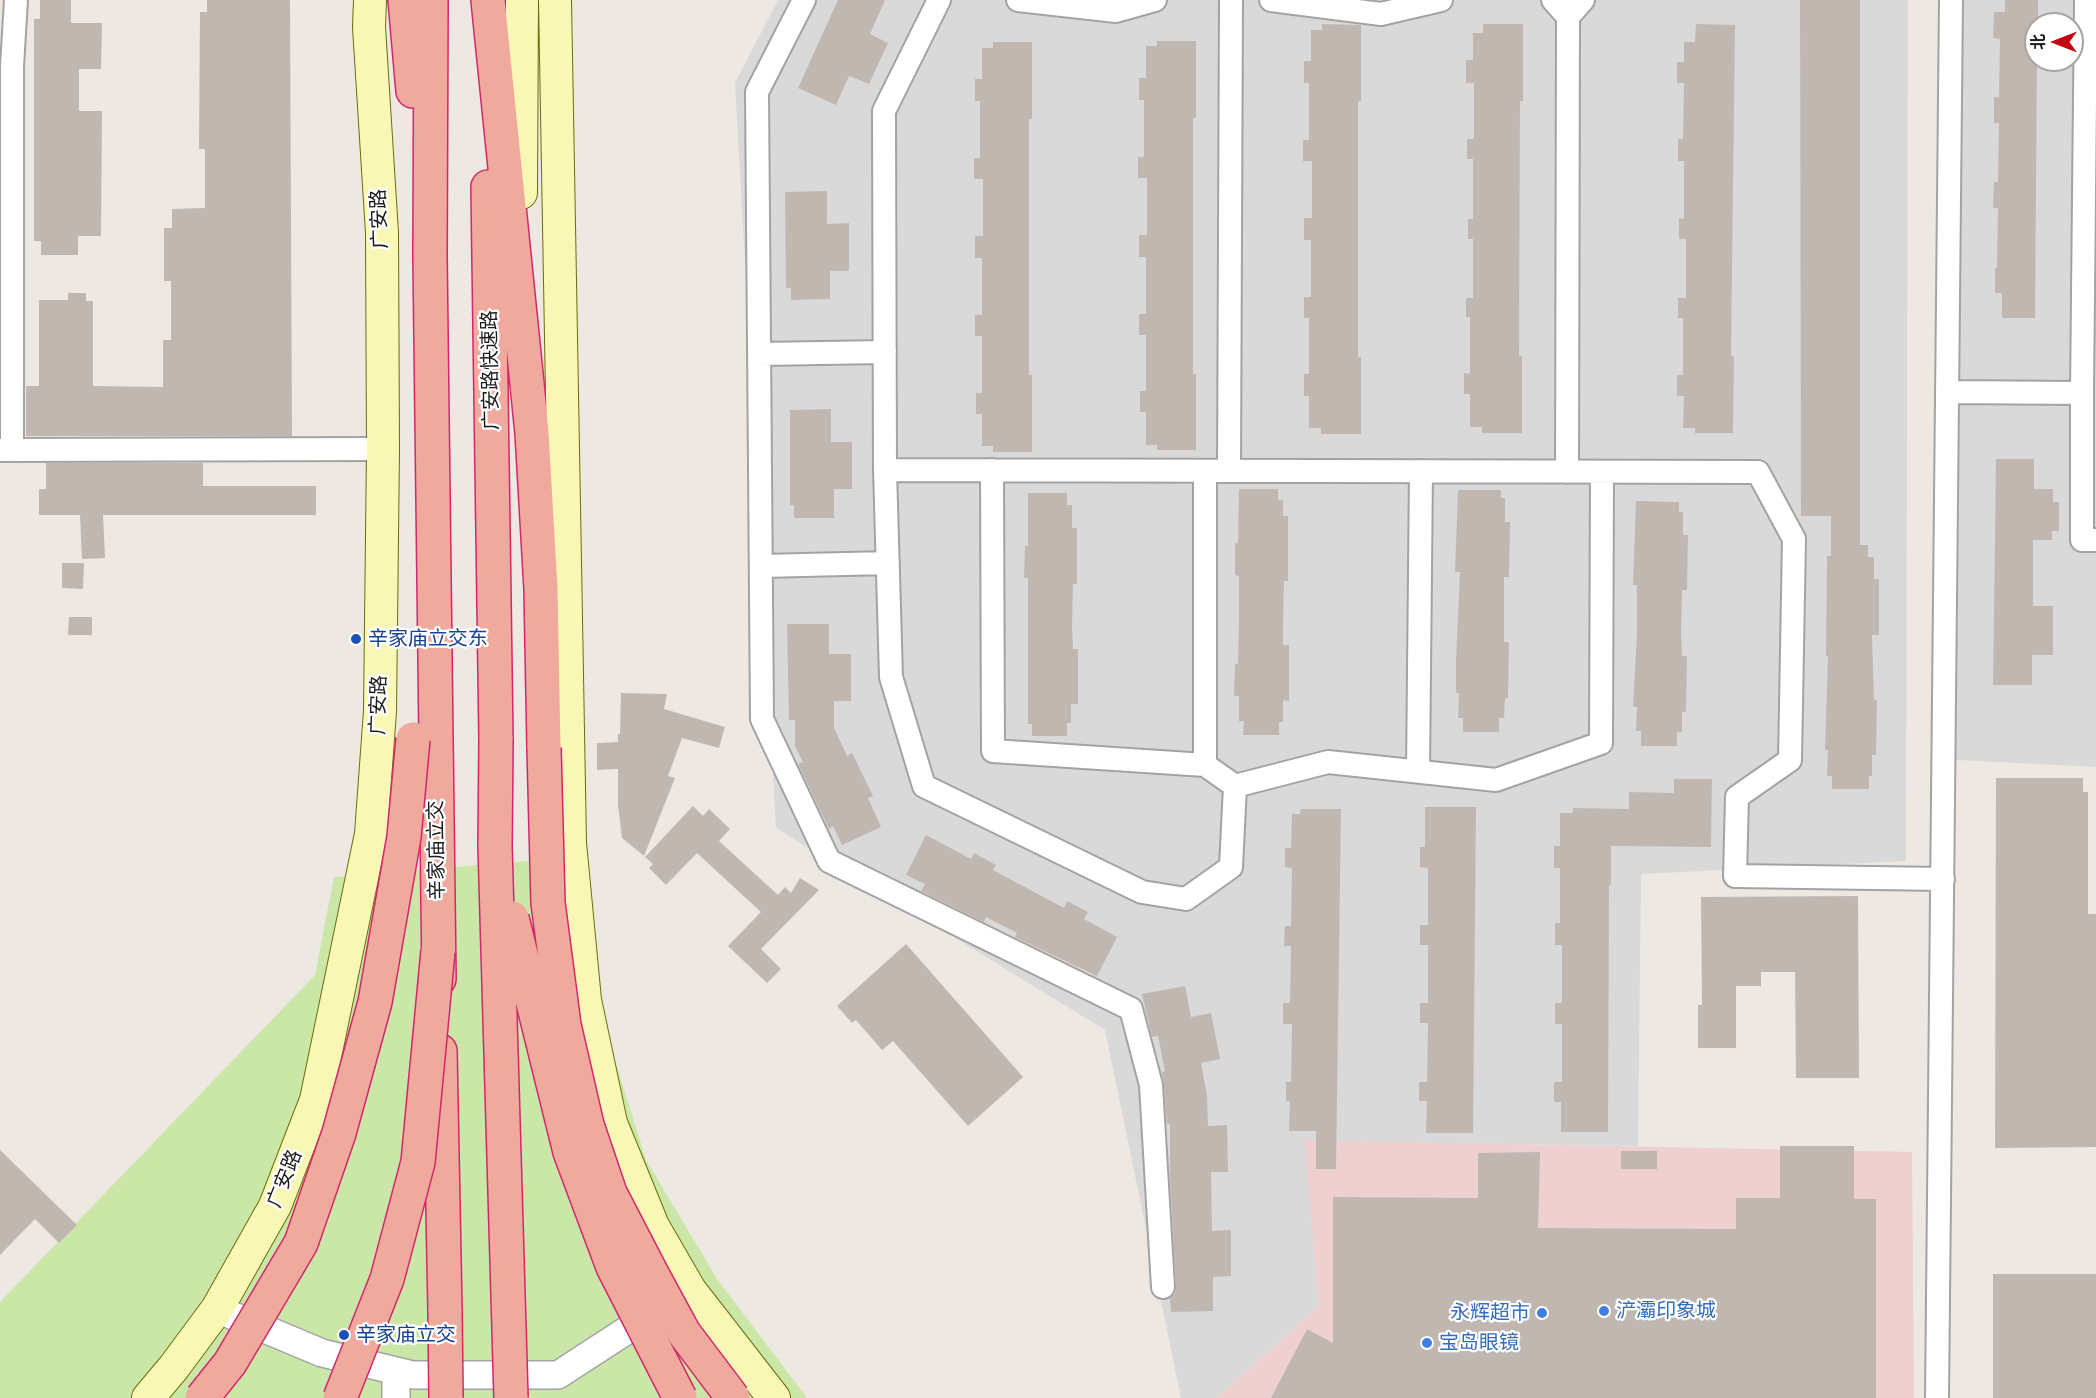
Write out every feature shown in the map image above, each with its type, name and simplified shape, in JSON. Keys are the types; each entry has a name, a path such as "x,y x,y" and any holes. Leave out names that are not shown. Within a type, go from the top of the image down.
{"highway":[{"path":"405,0 430,256"},
{"path":"202,1398 230,1363 301,1243 339,1133 375,1002 404,837 425,737 433,534 430,256 431,0"},
{"path":"487,0 532,434 541,589 548,903 564,1025 588,1125 610,1192 684,1333 733,1398"},
{"name":"广安路快速路","path":"487,0 496,740 495,846"},
{"name":"辛家庙立交","path":"425,737 438,951 446,1398"},
{"path":"495,846 511,1398"},
{"path":"495,846 534,1014 570,1152 613,1267 680,1398"},
{"path":"340,1398 387,1279 418,1162 438,951"}],"main road":[{"name":"广安路","path":"148,1398 217,1309 275,1206 316,1100 371,834 380,711 383,450 382,233 369,27 370,0"},
{"path":"522,0 520,173 529,321 532,434"},
{"path":"555,0 570,843 585,1000 611,1123 653,1226 690,1290 774,1398"}],"street":[{"path":"16,0 12,66 6,450 383,450"},
{"path":"804,0 757,92 762,719 829,861 1131,1009 1151,1084 1162,1287"},
{"path":"939,0 884,111 885,470 891,677 924,786 1142,892 1186,899 1231,867 1235,786"},
{"path":"1018,0 1116,11 1155,0"},
{"path":"1229,471 1231,0"},
{"path":"1271,0 1381,14 1442,0"},
{"path":"1553,0 1568,17"},
{"path":"1567,472 1568,17 1583,0"},
{"path":"1938,1398 1951,0"},
{"path":"2086,0 2082,540 2096,540"},
{"path":"759,354 885,352"},
{"path":"1947,392 2082,393"},
{"path":"885,470 1758,472 1794,539 1790,760 1737,797 1735,876 1942,879"},
{"path":"992,470 993,751 1204,765 1235,786 1328,762 1496,780 1601,743 1602,472"},
{"path":"1204,471 1204,765"},
{"path":"1418,771 1421,471"},
{"path":"761,566 888,563"},
{"path":"217,1309 322,1353 413,1375 558,1386 690,1290"},
{"path":"396,1371 396,1398"}],"shaded area":[{"path":"778,0 1908,0 1906,861 1641,874 1638,1146 1305,1141 1319,1306 1216,1398 1181,1398 1105,1030 776,828 735,83"},
{"path":"1941,0 2096,0 2096,767 1939,759"},
{"name":"浐灞印象城","path":"1304,1140 1912,1152 1914,1398 1216,1398 1319,1306"}],"green space":[{"path":"587,856 602,1019 646,1160 717,1279 807,1398 0,1398 0,1302 315,975 334,877"}],"building":[{"path":"40,0 71,0 71,23 102,23 101,69 79,69 79,111 102,111 101,236 78,236 78,255 41,255 41,241 34,241 34,19 40,19"},
{"path":"207,0 290,0 292,436 26,436 26,386 39,386 39,300 68,300 68,293 86,293 86,301 93,301 93,386 163,387 163,340 171,340 171,281 164,281 164,228 172,228 172,209 205,208 205,149 199,149 200,12 207,12"},
{"path":"838,0 885,0 870,34 888,43 869,84 849,76 836,105 798,88"},
{"path":"1800,0 1860,0 1860,545 1868,545 1868,557 1874,557 1874,579 1879,579 1879,635 1872,635 1874,700 1877,700 1876,755 1872,755 1872,776 1869,776 1869,789 1832,789 1832,776 1827,776 1828,750 1825,750 1828,656 1826,656 1827,556 1831,556 1831,516 1801,516"},
{"path":"2005,0 2038,0 2038,12 2024,12 2024,72 2037,72 2035,318 2002,318 2002,293 1995,293 1998,208 1993,208 1994,182 1998,182 1999,123 1994,123 1994,97 1999,97 2000,39 1993,38 1994,12 2005,12"},
{"path":"1322,24 1361,25 1361,101 1358,101 1358,357 1361,357 1361,434 1321,434 1321,428 1309,428 1309,396 1304,396 1304,374 1309,374 1309,318 1304,318 1304,297 1311,297 1311,240 1304,240 1304,218 1312,218 1312,161 1303,161 1303,140 1309,140 1309,83 1304,83 1304,61 1311,61 1311,30 1322,30"},
{"path":"1483,24 1523,24 1523,101 1520,101 1519,356 1522,356 1522,433 1482,433 1482,427 1470,427 1470,394 1464,394 1464,373 1470,374 1470,317 1466,317 1466,298 1473,298 1473,239 1468,239 1468,219 1473,219 1473,159 1467,159 1467,139 1474,139 1474,83 1466,83 1466,60 1473,60 1473,33 1483,33"},
{"path":"1696,24 1735,25 1731,356 1734,356 1733,433 1695,433 1695,428 1683,428 1684,396 1677,396 1677,375 1683,375 1683,318 1678,318 1678,298 1686,298 1686,239 1679,239 1679,218 1684,219 1684,161 1678,161 1678,139 1683,139 1684,83 1677,83 1677,62 1684,62 1684,42 1695,42"},
{"path":"1157,41 1196,41 1196,118 1193,118 1193,374 1196,374 1196,450 1157,450 1157,445 1146,445 1146,412 1140,412 1140,391 1146,391 1146,335 1139,335 1139,314 1146,314 1146,257 1139,257 1139,235 1147,235 1147,178 1138,178 1138,157 1144,157 1144,100 1139,100 1139,78 1146,78 1146,46 1157,46"},
{"path":"993,42 1032,42 1032,119 1029,119 1029,375 1032,375 1032,452 993,452 993,446 982,446 982,414 976,414 976,393 982,393 982,336 975,336 975,315 982,315 982,258 975,258 975,236 983,236 983,179 974,179 974,158 980,158 980,101 975,101 975,79 982,79 982,48 993,48"},
{"path":"827,191 827,224 849,223 849,271 830,271 830,299 791,300 791,288 786,288 785,192"},
{"path":"831,409 831,442 852,442 852,489 834,489 834,518 794,518 794,505 790,505 790,410"},
{"path":"1996,459 2034,459 2034,489 2053,489 2053,502 2059,502 2059,531 2052,531 2052,540 2033,540 2033,606 2053,606 2053,655 2032,655 2032,685 1993,685"},
{"path":"46,463 203,463 203,486 316,486 316,515 103,515 105,558 82,559 80,515 39,515 39,489 46,489"},
{"path":"1239,489 1278,489 1278,500 1283,500 1283,516 1288,516 1288,581 1284,581 1283,645 1289,645 1289,701 1283,700 1283,722 1279,722 1279,735 1243,735 1244,721 1239,721 1239,696 1234,696 1239,624 1239,576 1235,575 1235,543 1238,543"},
{"path":"1458,490 1501,490 1501,498 1505,498 1505,522 1510,522 1509,577 1504,577 1504,642 1509,642 1508,698 1505,698 1504,718 1499,718 1499,732 1463,732 1463,718 1458,718 1459,693 1456,693 1456,660 1460,572 1455,572"},
{"path":"1028,493 1067,493 1067,505 1072,505 1072,528 1077,528 1077,584 1073,584 1072,627 1073,649 1078,649 1078,704 1071,704 1071,723 1067,723 1067,736 1032,736 1032,724 1028,724 1028,578 1024,578 1025,546 1028,546"},
{"path":"1636,501 1679,502 1679,512 1683,512 1683,535 1688,535 1687,590 1682,590 1681,634 1682,656 1687,656 1686,712 1682,712 1682,732 1677,732 1677,746 1641,746 1641,731 1636,731 1637,707 1633,707 1637,585 1633,585"},
{"path":"62,563 84,563 83,589 62,588"},
{"path":"69,617 92,617 92,635 68,635"},
{"path":"787,624 829,624 829,654 851,654 851,701 834,701 834,728 847,756 852,753 873,796 868,798 881,827 842,845 833,826 829,829 798,764 803,762 795,746 795,720 789,720"},
{"path":"621,693 667,694 664,709 725,727 719,748 682,738 668,776 675,778 644,856 622,838 618,805 618,769 597,770 597,743 618,742"},
{"path":"1996,778 2083,778 2083,792 2088,792 2088,914 2096,914 2096,1147 1995,1148"},
{"path":"1674,779 1712,779 1711,847 1611,846 1608,1132 1561,1132 1561,1102 1554,1102 1554,1082 1562,1082 1562,1024 1555,1024 1555,1003 1562,1003 1562,945 1555,945 1555,923 1560,923 1560,868 1554,868 1554,846 1560,846 1560,813 1573,813 1573,808 1629,809 1629,792 1674,793"},
{"path":"693,806 703,816 709,809 730,829 719,841 778,895 785,887 791,893 800,878 819,890 761,949 781,969 767,983 728,946 761,912 697,853 666,885 649,868 653,864 645,857"},
{"path":"1425,807 1476,807 1473,1133 1426,1133 1427,1101 1419,1101 1419,1082 1427,1082 1428,1023 1420,1023 1420,1003 1428,1003 1428,945 1420,945 1420,925 1428,925 1428,868 1420,867 1420,847 1425,847"},
{"path":"1301,809 1341,809 1336,1169 1316,1169 1316,1131 1289,1131 1290,1101 1286,1101 1286,1082 1291,1082 1292,1024 1283,1024 1283,1003 1290,1003 1291,946 1284,946 1285,926 1291,926 1292,868 1285,867 1285,848 1291,848 1292,814 1300,814"},
{"path":"926,835 971,859 974,853 996,865 993,870 1064,908 1067,901 1088,912 1084,919 1117,937 1097,976 1015,937 1017,933 986,917 984,922 921,891 925,884 906,875"},
{"path":"1858,896 1859,1078 1796,1078 1795,972 1761,972 1761,986 1736,986 1736,1048 1698,1048 1698,1005 1702,1005 1701,897"},
{"path":"906,944 1023,1077 968,1126 893,1041 882,1050 856,1020 852,1023 837,1006"},
{"path":"1185,986 1191,1017 1211,1013 1220,1059 1201,1063 1207,1095 1208,1126 1227,1125 1228,1172 1211,1172 1212,1231 1231,1230 1231,1276 1213,1277 1213,1311 1171,1312 1170,1298 1175,1294 1176,1286 1170,1178 1170,1124 1167,1124 1162,1072 1165,1071 1158,1036 1152,1037 1142,994"},
{"name":"浐灞印象城","path":"1780,1146 1854,1146 1854,1199 1876,1199 1876,1398 1271,1398 1307,1329 1333,1343 1333,1197 1478,1198 1478,1153 1540,1152 1538,1228 1736,1229 1736,1198 1780,1198"},
{"path":"0,1150 77,1225 59,1243 35,1219 0,1255"},
{"path":"1621,1151 1657,1151 1657,1169 1621,1169"},
{"path":"1993,1274 2096,1274 2096,1398 1993,1398"}],"place":[{"name":"辛家庙立交东","path":"356,639"},
{"name":"浐灞印象城","path":"1604,1311"},
{"name":"永辉超市","path":"1542,1313"},
{"name":"辛家庙立交","path":"344,1335"},
{"name":"宝岛眼镜","path":"1427,1343"}]}
